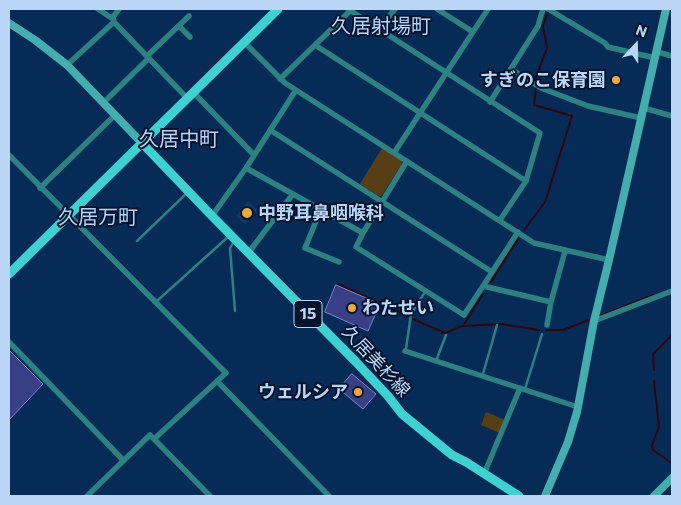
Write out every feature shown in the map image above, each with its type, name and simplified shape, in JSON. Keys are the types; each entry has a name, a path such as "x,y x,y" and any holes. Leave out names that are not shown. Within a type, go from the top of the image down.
{"main road":[{"path":"9,274 278,9"},
{"name":"久居美杉線","path":"141,142 232,238 248,252 388,396 402,414 452,455 519,496"}],"street":[{"path":"98,9 114,20 148,57 254,155"},
{"path":"67,66 114,20 114,14 119,9"},
{"path":"378,30 395,9"},
{"path":"437,9 473,32"},
{"path":"394,153 488,9"},
{"path":"490,102 538,26 543,9"},
{"path":"549,9 605,43 608,47 672,56"},
{"path":"544,496 568,442 578,407 594,321 666,9"},
{"path":"280,79 349,10 540,134 526,180 500,220"},
{"path":"103,102 189,16"},
{"path":"9,23 35,40 67,66 141,142"},
{"path":"179,26 190,37"},
{"path":"244,42 280,79 534,243 609,260"},
{"path":"315,46 526,180"},
{"path":"511,69 535,84 588,106 641,118"},
{"path":"212,216 246,168 296,90"},
{"path":"644,108 672,116"},
{"path":"40,188 115,115"},
{"path":"270,130 492,272"},
{"path":"9,155 154,303 226,373 154,439"},
{"path":"407,161 356,247 464,315 518,232"},
{"path":"246,168 363,233"},
{"path":"248,252 294,194"},
{"path":"321,209 305,248 339,262"},
{"path":"547,325 565,251"},
{"path":"483,286 552,302"},
{"path":"594,321 672,291"},
{"path":"10,345 123,460"},
{"path":"405,352 578,407"},
{"path":"217,381 329,496"},
{"path":"484,474 522,389"},
{"path":"87,496 150,435 210,496"},
{"path":"654,496 672,478"}],"lane":[{"path":"137,241 188,192"},
{"path":"154,303 232,238"},
{"path":"232,238 230,248 235,311"},
{"path":"405,352 411,314 426,291"},
{"path":"482,376 497,326"},
{"path":"522,389 542,334"},
{"path":"436,361 446,335"}],"shaded area":[{"path":"382,148 401,160 402,164 382,195 379,196 360,184"},
{"name":"中野耳鼻咽喉科","path":"248,201 257,210 245,224 236,216"},
{"path":"486,412 505,420 500,433 481,425"}],"building":[{"name":"わたせい","path":"336,285 380,304 368,331 325,312"},
{"path":"9,350 43,384 9,420"},
{"name":"ウェルシア","path":"352,374 376,394 363,409 339,389"}],"waterway":[{"path":"536,83 535,80 547,48 543,26 548,11"},
{"path":"524,230 545,202 572,116 534,105 536,88"},
{"path":"491,282 518,239"},
{"path":"338,284 408,316"},
{"path":"463,326 483,294"},
{"path":"600,316 653,295"},
{"path":"413,319 445,333 462,326 501,324 539,330"},
{"path":"546,330 563,330 588,320"},
{"path":"654,370 653,354 672,335"},
{"path":"654,381 659,427 652,446 653,450 672,463"}],"place":[{"name":"すぎのこ保育園","path":"616,80"},
{"name":"中野耳鼻咽喉科","path":"247,213"},
{"name":"わたせい","path":"352,308"},
{"name":"ウェルシア","path":"358,392"}],"district":[{"name":"久居射場町","path":"381,26"},
{"name":"久居中町","path":"179,139"},
{"name":"久居万町","path":"98,217"}]}
